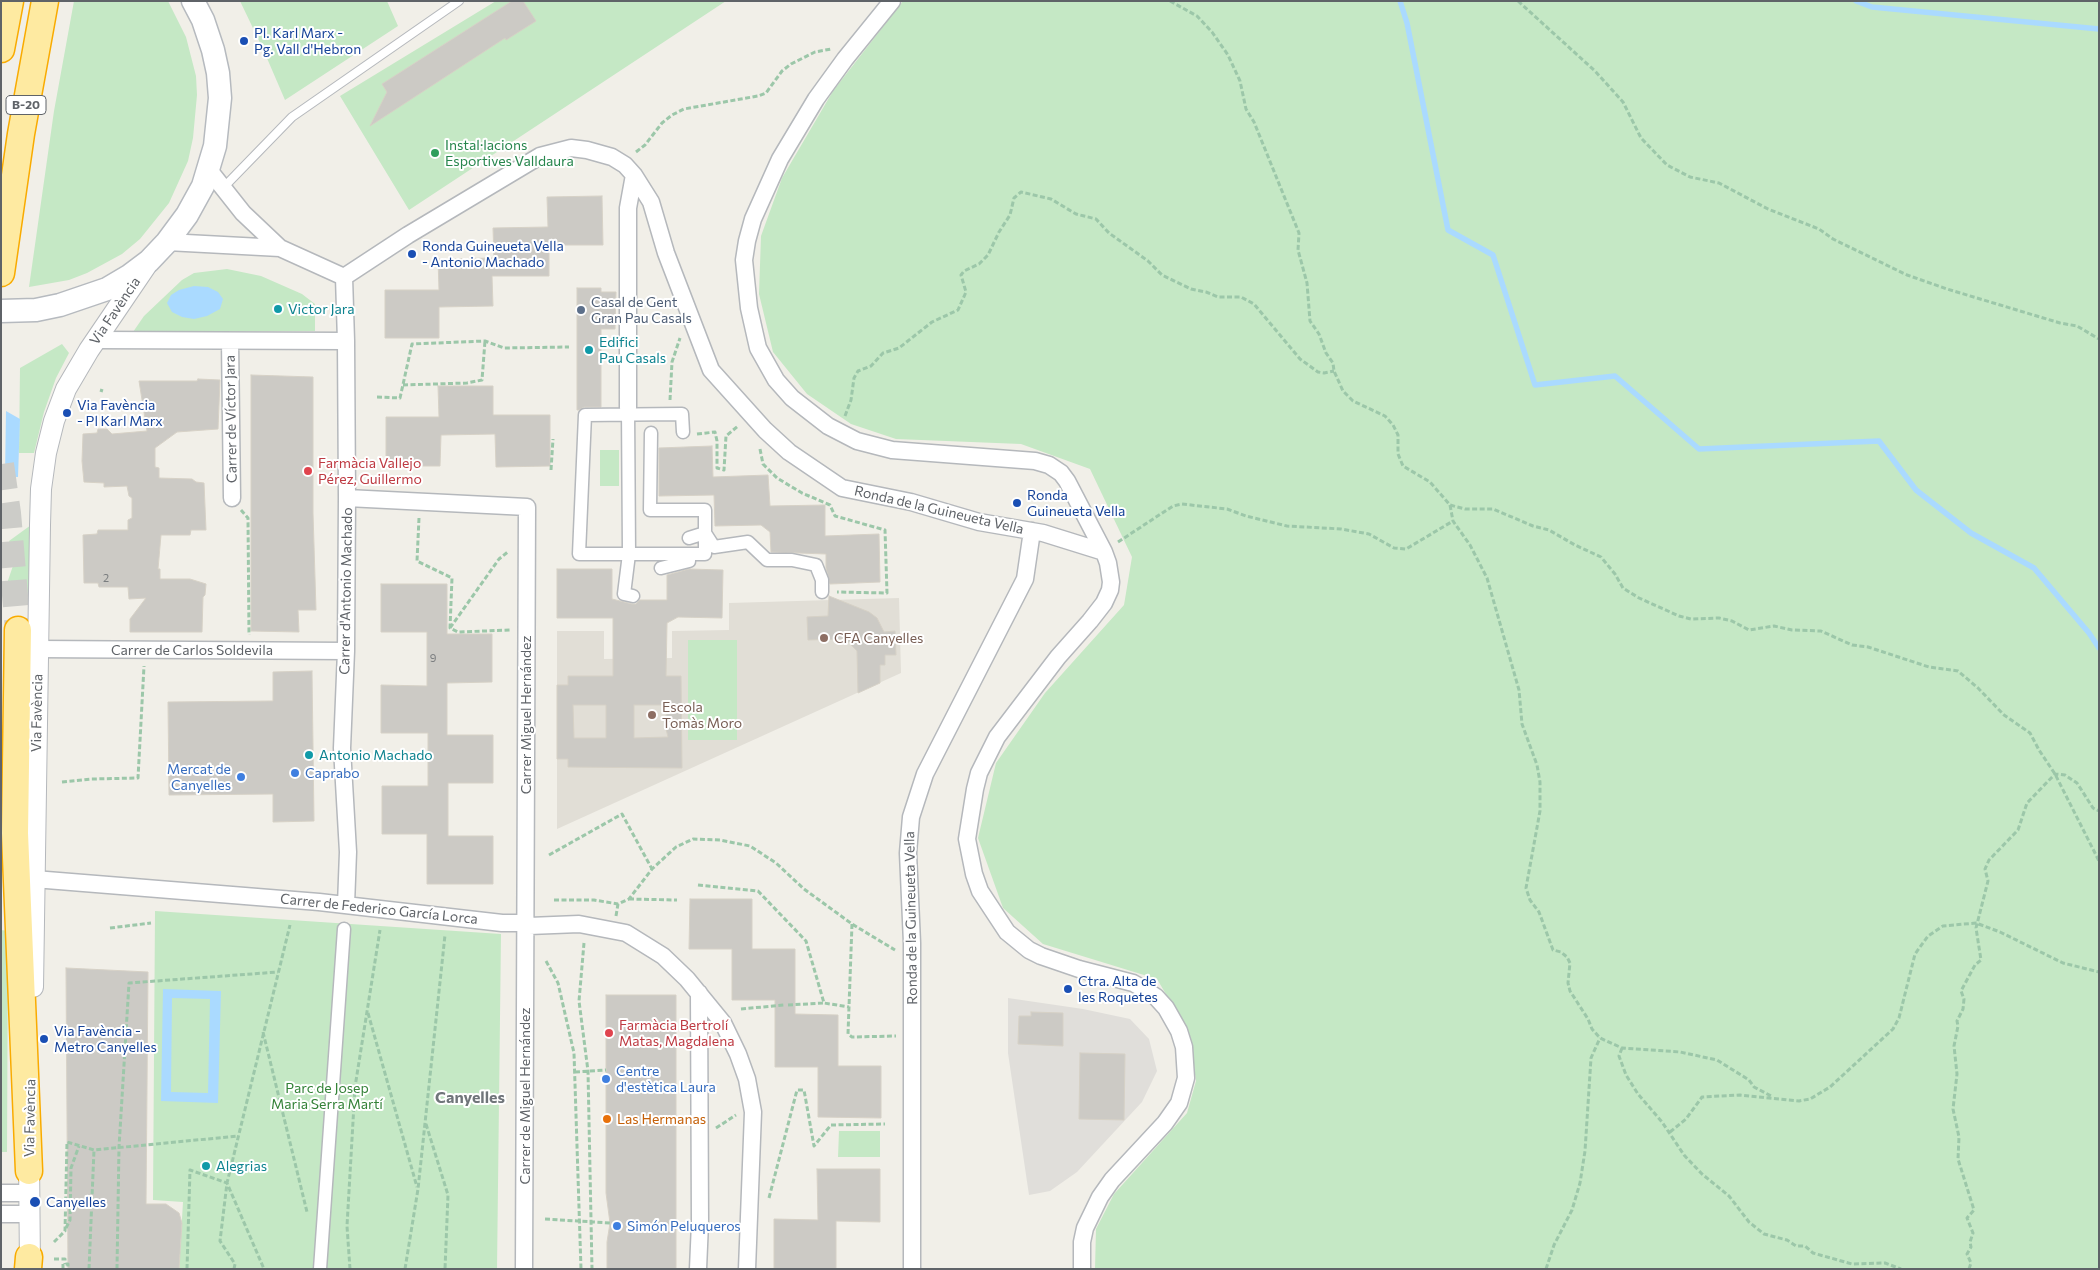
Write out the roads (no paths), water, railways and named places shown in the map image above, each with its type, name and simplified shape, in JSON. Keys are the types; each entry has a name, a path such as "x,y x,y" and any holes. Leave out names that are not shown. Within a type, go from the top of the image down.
{"highway":[{"path":"1,49 10,1"},
{"name":"B-20","path":"1,272 21,134 45,1"},
{"path":"18,630 15,833 29,1182"}],"main road":[{"path":"1,311 36,310 83,299 107,289 150,261 167,242 194,205 209,170 219,122 218,73 208,35 193,1"}],"street":[{"path":"892,1 828,80 791,139 764,192 747,241 744,260 745,284 753,331 758,348 776,380 806,411 828,426 857,440 892,450 1035,461 1049,465 1061,473 1067,481 1108,562 1111,582 1110,590 1094,615 1027,695 997,737 975,789 967,839 974,874 980,890 1007,932 1029,950 1041,956 1078,969 1133,983 1144,989 1166,1008 1179,1031 1184,1047 1186,1078 1179,1103 1165,1123 1124,1167 1100,1197 1084,1235 1081,1260 1082,1269"},
{"name":"Ronda de la Guineueta Vella","path":"344,277 408,235 540,156 571,148 588,150 612,157 625,165 634,175 651,202 666,253 711,370 765,430 789,452 842,488 911,502 979,522 1032,531 1025,579 925,774 911,817 908,853 912,943 912,1269"},
{"path":"209,170 243,213 280,248 344,277"},
{"path":"632,596 624,594 629,554 628,208 634,175"},
{"path":"167,242 280,248"},
{"name":"Via Favència","path":"35,1263 28,1214 41,489 46,453 54,421 66,389 95,340 150,261"},
{"name":"Carrer d'Antonio Machado","path":"344,277 347,498 346,651 342,748 348,852 346,905"},
{"name":"Carrer de Víctor Jara","path":"95,340 346,341"},
{"name":"Carrer de Víctor Jara","path":"230,341 232,498"},
{"path":"651,433 650,510 705,510 705,554 579,554 585,415 628,411 682,414 683,432"},
{"name":"Carrer Miguel Hernández","path":"347,498 527,507 526,923"},
{"path":"1032,531 1104,552"},
{"path":"689,538 705,533"},
{"path":"705,533 714,547 748,542 767,560 792,560 816,565 822,580 822,592"},
{"path":"661,568 689,561 689,554"},
{"name":"Carrer de Carlos Soldevila","path":"38,649 346,651"},
{"name":"Carrer de Federico García Lorca","path":"34,879 346,905 502,923 526,923 529,926 579,924 626,933 663,956 699,993 722,1023 738,1054 747,1079 753,1112 747,1269"},
{"name":"Carrer de Miguel Hernández","path":"524,1269 526,923"},
{"path":"320,1269 344,929"},
{"path":"698,1269 700,1224 699,993"},
{"path":"1,1193 29,1182"},
{"path":"1,1214 28,1214"}],"lane":[{"path":"223,188 292,117 460,1"}],"water":[{"path":"194,286 208,287 218,292 223,299 220,309 207,316 194,319 182,317 172,312 167,303 171,295 179,290"},
{"path":"6,411 20,419 18,477 5,477"},
{"path":"163,989 221,991 218,1103 161,1101","holes":["172,998 210,999 208,1093 171,1092"]}],"waterway":[{"path":"1400,1 1407,23 1448,230 1493,255 1535,385 1615,376 1699,449 1879,441 1916,490 1971,533 2034,568 2089,633 2099,648"},
{"path":"1856,1 1872,7 2099,29"}],"tunnel":[{"path":"1,464 8,513 18,630"}],"place":[{"name":"Pl. Karl Marx - Pg. Vall d'Hebron","path":"244,41"},
{"name":"Instal·lacions Esportives Valldaura","path":"435,153"},
{"name":"Ronda Guineueta Vella - Antonio Machado","path":"412,254"},
{"name":"Victor Jara","path":"278,309"},
{"name":"Casal de Gent Gran Pau Casals","path":"581,310"},
{"name":"Edifici Pau Casals","path":"589,350"},
{"name":"Via Favència - Pl Karl Marx","path":"67,413"},
{"name":"Farmàcia Vallejo Pérez, Guillermo","path":"308,471"},
{"name":"Ronda Guineueta Vella","path":"1017,503"},
{"name":"CFA Canyelles","path":"824,638"},
{"name":"Escola Tomàs Moro","path":"652,715"},
{"name":"Antonio Machado","path":"309,755"},
{"name":"Caprabo","path":"295,773"},
{"name":"Mercat de Canyelles","path":"241,777"},
{"name":"Ctra. Alta de les Roquetes","path":"1068,989"},
{"name":"Farmàcia Bertrolí Matas, Magdalena","path":"609,1033"},
{"name":"Via Favència - Metro Canyelles","path":"44,1039"},
{"name":"Centre d'estètica Laura","path":"606,1079"},
{"name":"Las Hermanas","path":"607,1119"},
{"name":"Alegrias","path":"206,1166"},
{"name":"Canyelles","path":"35,1202"},
{"name":"Simón Peluqueros","path":"617,1226"}],"district":[{"name":"Canyelles","path":"470,1098"}],"park label":[{"name":"Parc de Josep Maria Serra Martí","path":"327,1096"}]}
